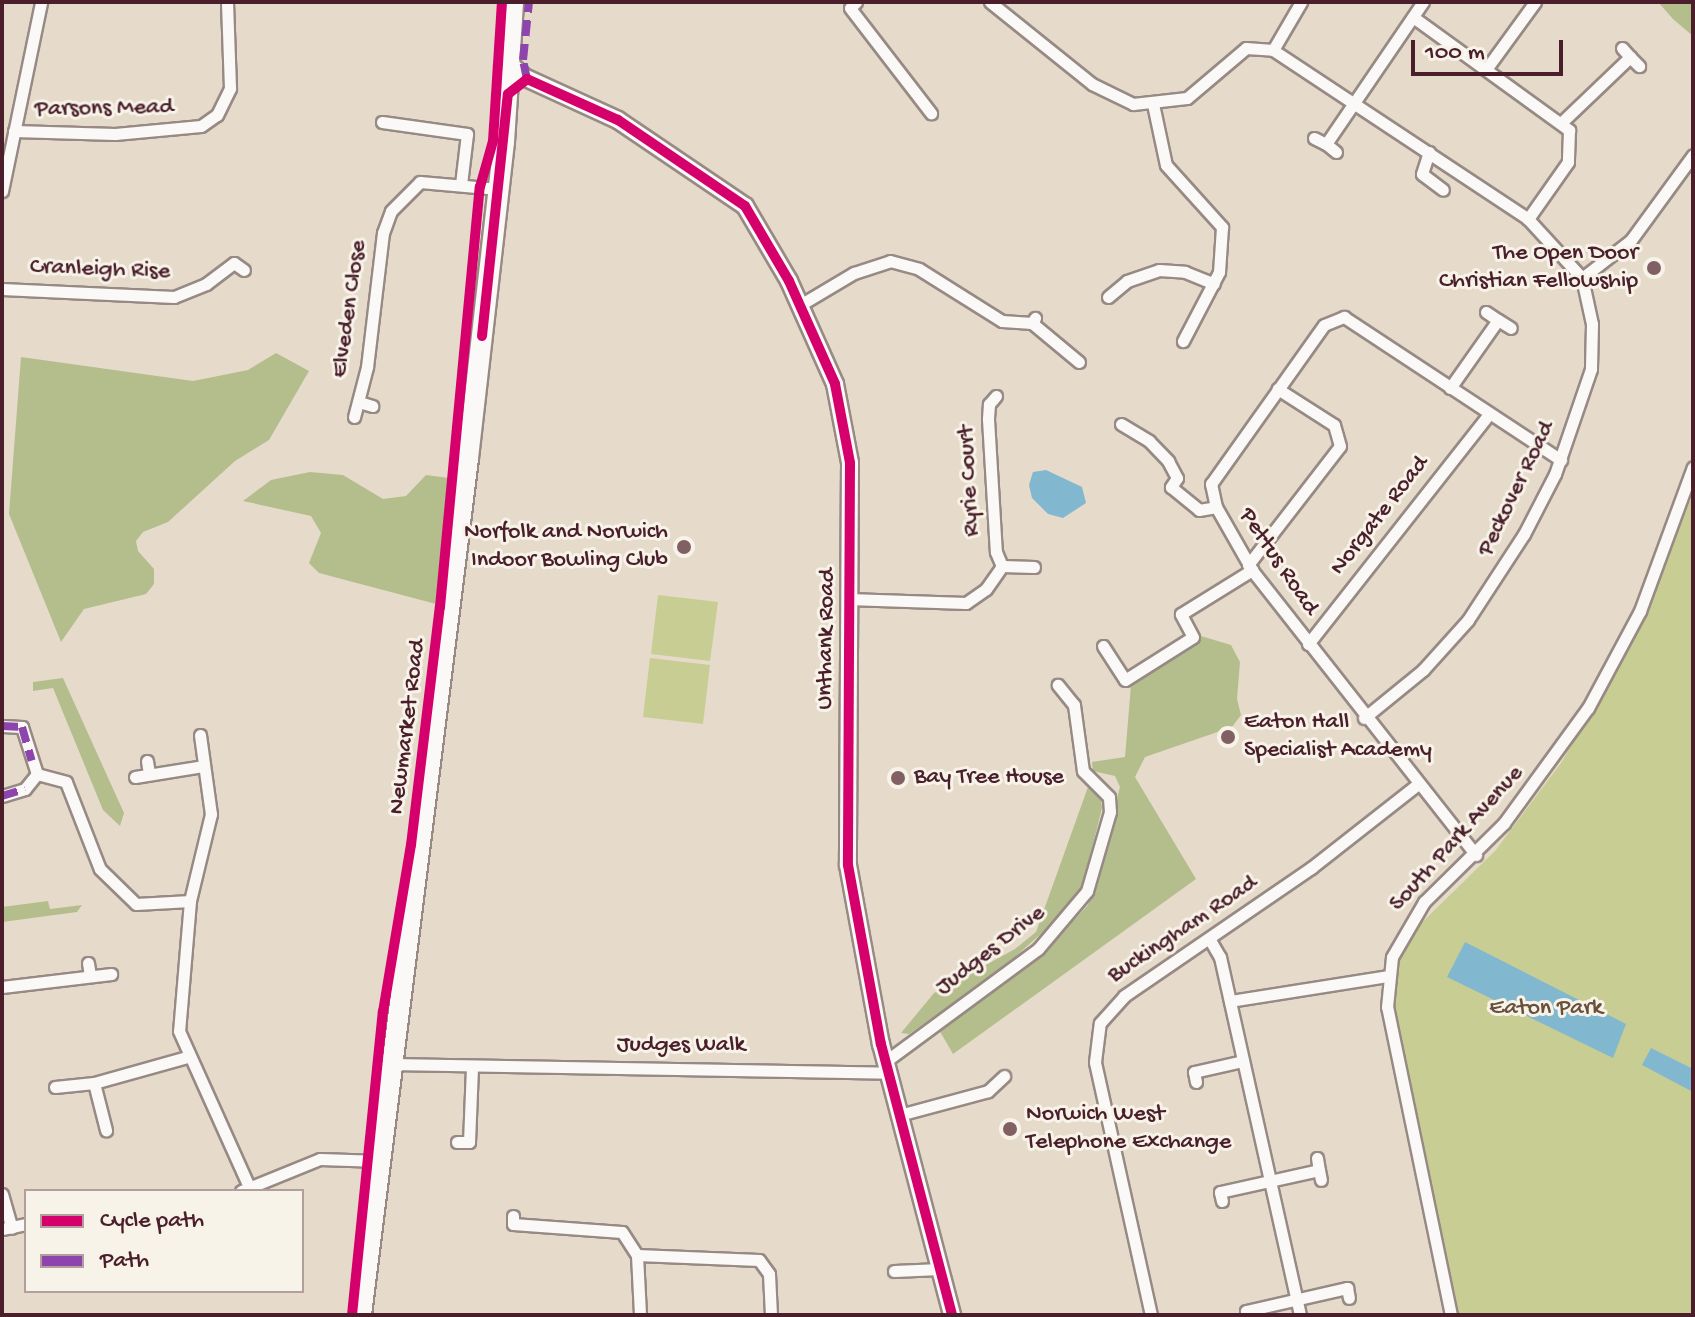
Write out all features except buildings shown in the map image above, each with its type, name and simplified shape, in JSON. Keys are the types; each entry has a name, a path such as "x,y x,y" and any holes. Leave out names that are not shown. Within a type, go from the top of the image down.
{"highway":[{"name":"Newmarket Road","path":"361,1315 499,189 513,2"}],"street":[{"path":"2,191 41,2"},
{"name":"Parsons Mead","path":"14,131 115,134 201,126 217,115 230,88 227,2"},
{"path":"990,2 1092,84 1133,104 1187,98 1246,48 1273,50 1528,219 1582,278 1631,240 1693,155"},
{"path":"1273,50 1301,2"},
{"path":"1314,138 1331,148 1354,102 1423,2"},
{"path":"1487,68 1535,2"},
{"path":"851,4 931,113"},
{"path":"1413,17 1563,121 1572,139 1568,162 1528,219"},
{"path":"1563,121 1630,57"},
{"name":"Unthank Road","path":"510,64 547,88 618,120 738,200 758,224 800,305 835,384 846,427 848,865 888,1067 903,1114 952,1315"},
{"path":"508,94 527,87 547,88"},
{"path":"1153,104 1166,165 1222,227 1222,259 1214,284 1183,341"},
{"path":"382,122 467,134 461,184"},
{"path":"1429,152 1422,174 1443,190"},
{"name":"Elveden Close","path":"354,417 359,402 383,233 391,211 420,182 499,189"},
{"name":"Cranleigh Rise","path":"2,289 174,297 206,284 233,260 244,270"},
{"path":"800,305 854,273 890,261 919,269 1002,321 1041,324 1050,341 1079,362"},
{"path":"1108,297 1127,281 1159,270 1185,272 1214,284"},
{"name":"Peckover Road","path":"1364,718 1423,670 1468,620 1524,534 1561,460 1593,353 1582,278"},
{"path":"1486,312 1511,328"},
{"name":"Pettus Road","path":"1476,855 1364,718 1250,568 1216,507 1211,484 1324,325 1344,317 1488,415 1561,460"},
{"path":"1450,388 1498,320"},
{"path":"1103,646 1125,680 1193,637 1181,614 1250,568 1340,446 1334,425 1278,389"},
{"name":"Ryrie Court","path":"996,396 989,404 988,419 996,552 1002,566"},
{"name":"Elveden Close","path":"359,402 372,406"},
{"name":"Norgate Road","path":"1308,644 1488,415"},
{"path":"1124,430 1149,441 1168,461 1177,478 1171,487 1199,510 1216,507"},
{"name":"South Park Avenue","path":"1451,1315 1393,1036 1388,976 1397,941 1415,913 1476,855 1545,772 1608,674 1667,549 1693,467"},
{"name":"Ryrie Court","path":"848,599 966,603 1002,566 1034,567"},
{"name":"Judges Drive","path":"888,1067 1038,949 1087,891 1110,812 1109,797 1083,771 1074,705 1058,685"},
{"path":"2,726 22,727 37,774"},
{"path":"200,735 211,814 190,901 179,1031 187,1057 245,1189 320,1159 380,1161"},
{"path":"147,761 149,774"},
{"path":"135,777 204,766"},
{"path":"2,796 25,789 37,774"},
{"path":"37,774 66,782 100,869 136,904 190,901"},
{"name":"Buckingham Road","path":"1151,1315 1095,1062 1095,1036 1112,1005 1210,940 1418,784"},
{"path":"1210,940 1220,957 1300,1315"},
{"path":"2,987 89,970 111,974"},
{"path":"1230,1001 1388,976"},
{"path":"55,1087 94,1083 187,1057"},
{"path":"1194,1072 1243,1061"},
{"name":"Judges Walk","path":"391,1064 888,1067"},
{"path":"467,1142 472,1066"},
{"path":"903,1114 991,1096 1004,1076"},
{"path":"94,1083 106,1130"},
{"path":"1220,1192 1319,1170"},
{"path":"2,1194 7,1228"},
{"path":"513,1224 614,1228 628,1237 637,1255 640,1315"},
{"path":"637,1255 759,1260 769,1274 771,1315"},
{"path":"894,1271 940,1269"},
{"path":"1245,1309 1347,1288"}],"green space":[{"path":"1658,2 1693,2 1693,36 1673,19"},
{"path":"276,353 309,371 269,440 235,461 168,522 143,532 136,541 138,551 154,569 154,584 146,594 84,609 61,642 9,514 21,357 193,381 248,370"},
{"path":"310,472 343,475 383,499 406,496 426,475 449,478 436,604 319,573 309,563 321,533 311,516 243,501 271,480"},
{"name":"Eaton Park","path":"1693,494 1693,1315 1457,1315 1395,1009 1399,953 1404,940 1495,851 1561,763 1638,629"},
{"path":"658,595 718,602 710,661 651,654"},
{"path":"1201,636 1231,645 1240,662 1237,699 1241,715 1232,727 1145,757 1135,777 1196,879 953,1054 938,1028 1045,952 1088,905 1120,787 1115,776 1093,771 1092,762 1125,757 1131,685"},
{"path":"650,658 710,665 703,724 643,717"},
{"path":"63,678 124,813 120,826 103,810 53,688 33,691 33,682"},
{"path":"1088,787 1101,798 1102,808 1083,885 1062,915 998,972 909,1034 901,1033 934,993 1015,949 1036,932"},
{"path":"48,901 50,909 82,905 77,912 2,922 2,907"}],"water":[{"path":"1046,470 1082,487 1086,503 1063,518 1048,514 1032,498 1029,485 1033,472"},
{"path":"1465,942 1626,1024 1613,1058 1447,977"},
{"path":"1651,1048 1693,1069 1693,1092 1642,1065"}],"marked path":[{"path":"527,79 523,60 529,2"},
{"path":"2,726 22,727 32,761"},
{"path":"2,796 25,789"}],"cycle path":[{"path":"352,1315 383,1012 411,845 440,607 480,187 493,141 502,2"},
{"path":"527,79 618,120 745,206 789,281 835,384 850,463 848,865 881,1044 952,1315"},
{"path":"482,336 508,94 527,79"}],"place":[{"name":"The Open Door Christian Fellowship","path":"1654,268"},
{"name":"Norfolk and Norwich Indoor Bowling Club","path":"684,547"},
{"name":"Eaton Hall Specialist Academy","path":"1228,737"},
{"name":"Bay Tree House","path":"898,778"},
{"name":"Norwich West Telephone Exchange","path":"1010,1129"}]}
